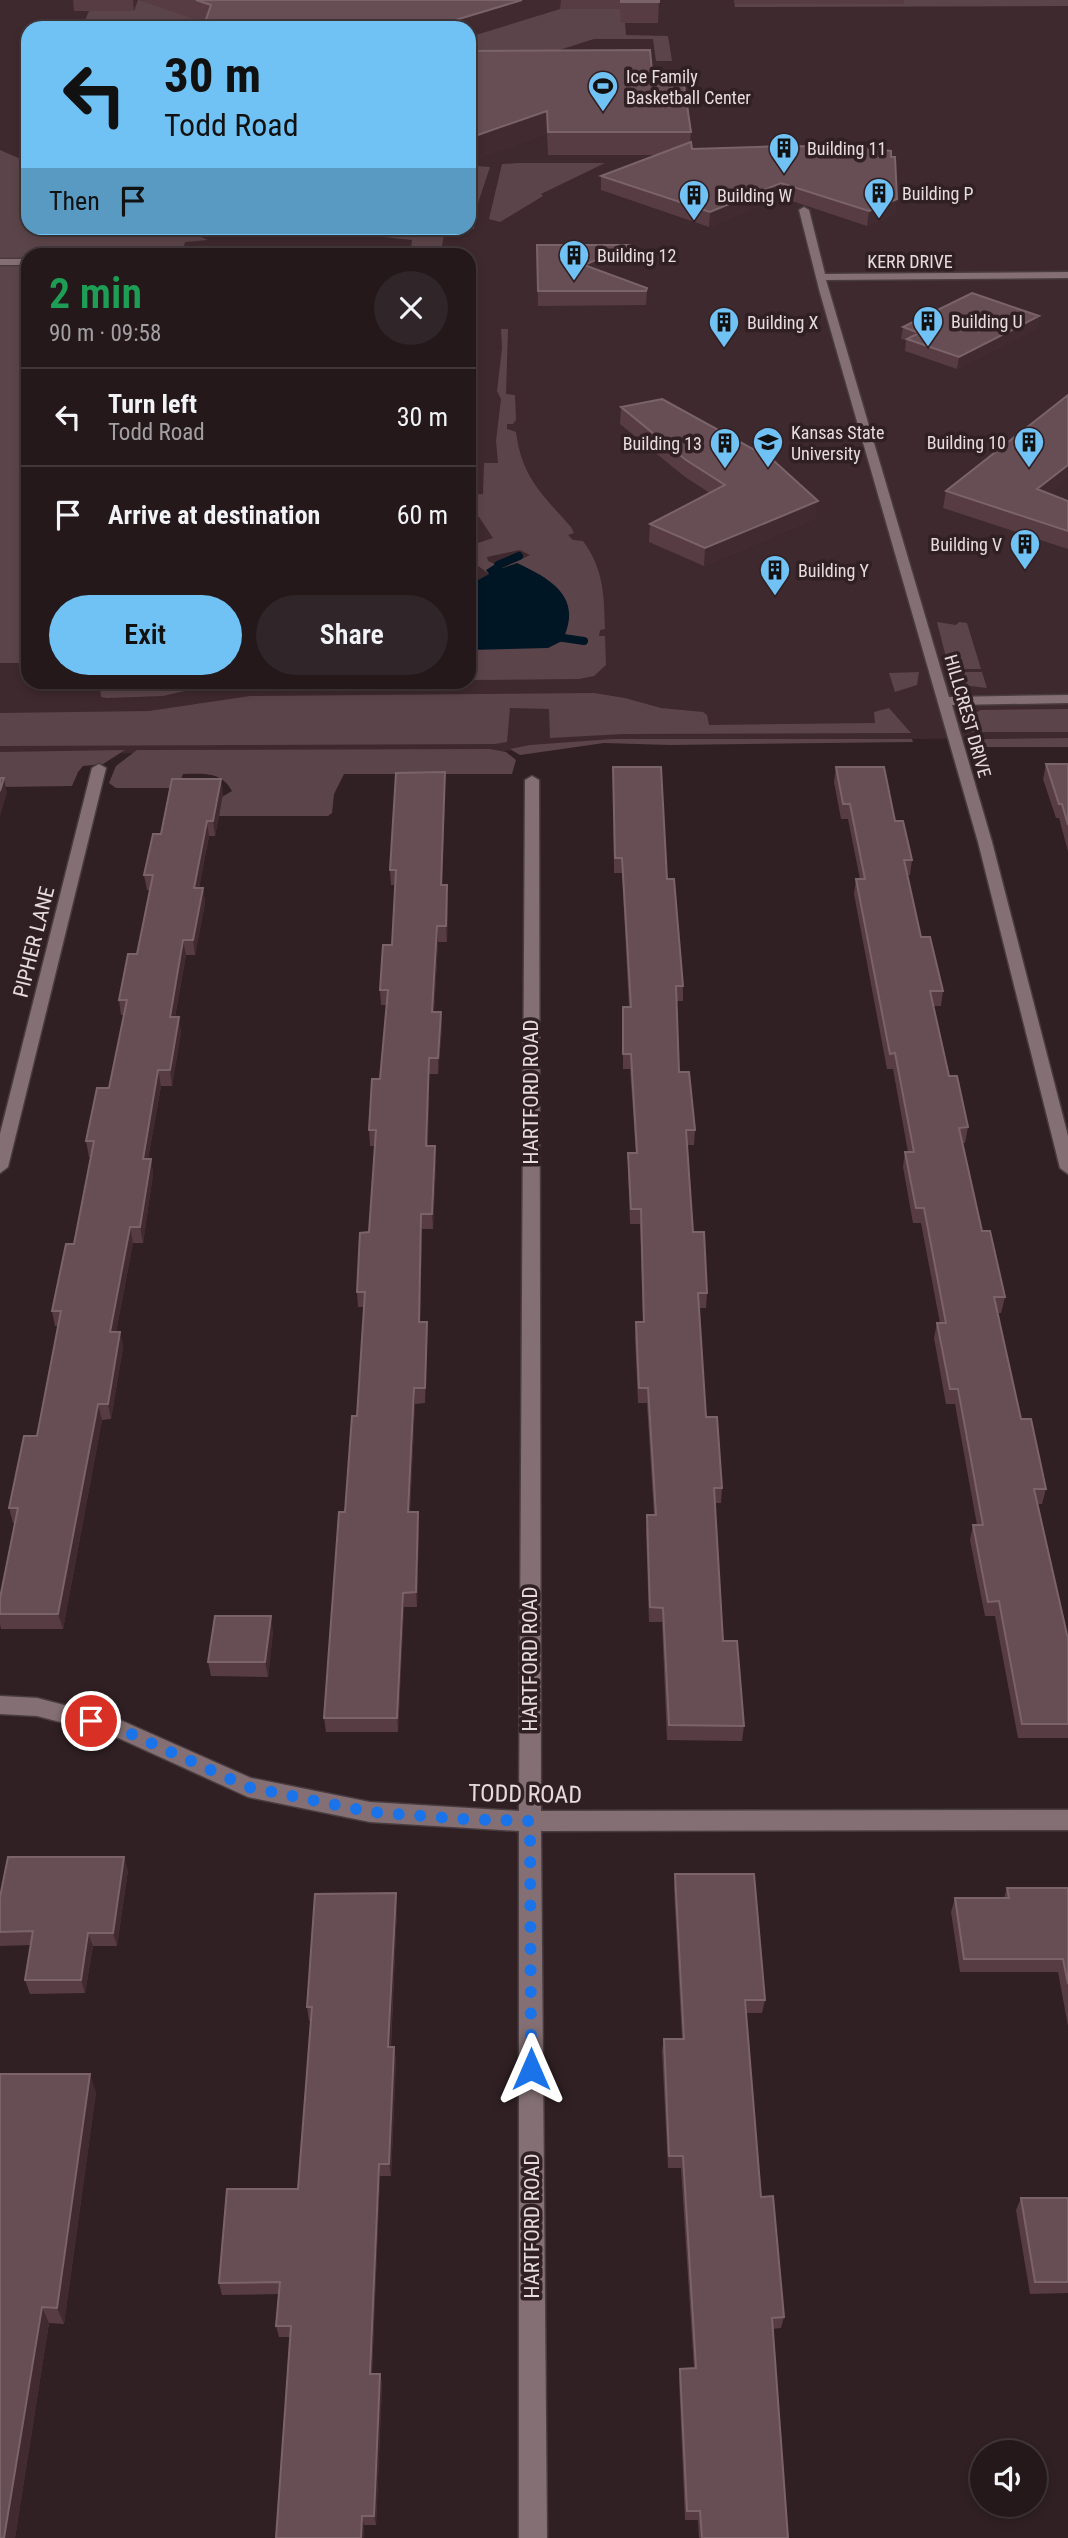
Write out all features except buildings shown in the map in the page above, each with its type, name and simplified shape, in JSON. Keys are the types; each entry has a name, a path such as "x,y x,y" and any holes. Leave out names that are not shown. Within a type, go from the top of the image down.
{"street":[{"path":"804,210 822,277"},
{"path":"0,262 21,262"},
{"name":"KERR DRIVE","path":"822,277 1068,275"},
{"name":"HILLCREST DRIVE","path":"822,277 985,842 1068,1168"},
{"path":"944,701 1068,699"},
{"name":"PIPHER LANE","path":"0,1167 99,768"},
{"name":"HARTFORD ROAD","path":"532,780 530,1821 533,2538"},
{"name":"TODD ROAD","path":"0,1705 37,1707 118,1728 248,1787 370,1812 530,1821 1068,1820"}],"shaded area":[{"name":"Kansas State University","path":"0,0 1068,0 1068,738 607,741 505,751 0,754"},
{"path":"87,0 655,0 658,23 625,23 626,35 668,36 672,61 656,61 653,39 594,39 553,52 476,55 476,21 85,21 89,11 82,11"},
{"path":"734,0 1068,0 1068,6 735,7"},
{"path":"0,150 21,159 21,235 196,235 208,240 185,242 184,248 21,248 21,663 0,663"},
{"path":"605,163 541,194 543,196 500,222 489,219 502,164"},
{"path":"476,166 490,167 476,216"},
{"path":"444,235 442,246 446,248 411,248 412,240 383,237"},
{"path":"501,329 508,329 506,394 515,395 516,420 513,424 507,424 507,429 516,432 528,474 571,527 574,533 568,535 573,540 583,541 599,572 605,629 600,630 599,636 605,636 606,665 594,676 579,679 476,680 476,581 489,574 476,565 476,544 493,538 476,515 476,494 483,494 484,463 498,463 496,441 501,399 497,391 502,348","holes":["520,550 530,555 503,568 488,561 487,557"]},
{"path":"937,622 956,625 959,622 967,623 981,669 949,669"},
{"path":"919,672 917,685 895,692 889,673"},
{"path":"950,672 982,672 987,688 962,685"},
{"path":"100,689 194,689 163,696 101,697"},
{"path":"594,693 661,708 703,712 707,715 709,725 875,723 874,712 889,708 911,733 623,734 550,738 549,709 510,708 507,742 495,744 0,746 0,713 149,711 250,696"},
{"path":"1068,709 1068,732 971,732 967,717 981,710"},
{"path":"1068,738 1068,747 975,747 973,739"},
{"path":"612,739 912,739 913,742 670,745 604,743 520,755 510,749"},
{"path":"490,749 506,752 516,760 512,774 344,774 334,794 332,813 328,816 219,816 222,797 232,791 223,780 211,775 183,774 178,788 116,788 109,783 116,766 137,750"},
{"path":"125,750 103,764 83,766 72,786 0,787 0,752"}],"water":[{"path":"517,563 552,583 560,592 569,612 568,626 562,641 548,648 476,650 476,581 489,574 486,570 494,565 503,568"}],"waterway":[{"path":"498,582 498,565 519,556"},
{"path":"476,585 486,595"},
{"path":"550,636 584,641"}],"place":[{"name":"Ice Family Basketball Center","path":"603,113"},
{"name":"Building 11","path":"784,175"},
{"name":"Building P","path":"879,220"},
{"name":"Building W","path":"694,222"},
{"name":"Building 12","path":"574,282"},
{"name":"Building U","path":"928,348"},
{"name":"Building X","path":"724,349"},
{"name":"Kansas State University","path":"768,469"},
{"name":"Building 10","path":"1029,469"},
{"name":"Building 13","path":"725,470"},
{"name":"Building V","path":"1025,571"},
{"name":"Building Y","path":"775,597"}],"route":[{"path":"91,1721 118,1728 248,1787 370,1812 530,1821 531,2069"}]}
